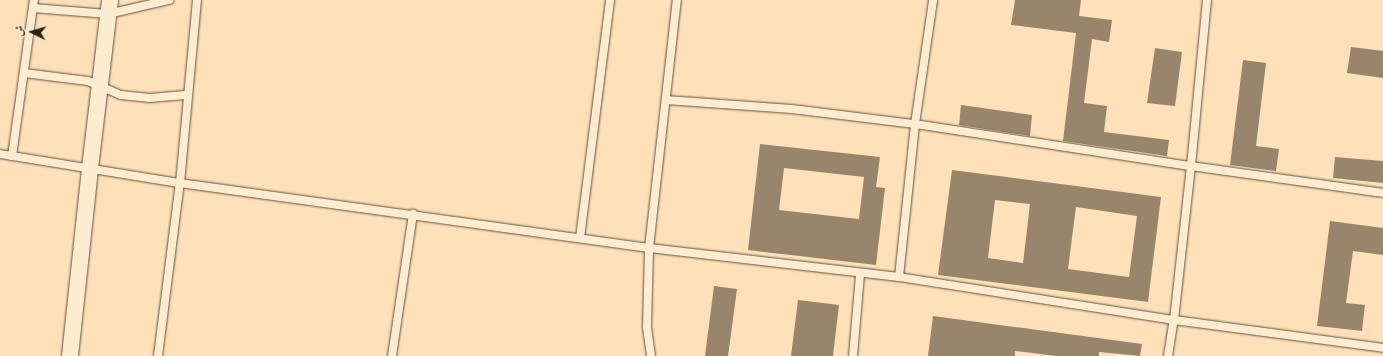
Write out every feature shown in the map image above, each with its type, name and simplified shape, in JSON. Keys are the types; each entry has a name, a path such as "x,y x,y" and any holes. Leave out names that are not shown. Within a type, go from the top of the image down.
{"street":[{"path":"70,356 109,7"}],"lane":[{"path":"12,156 34,4 109,7 169,0"},
{"path":"158,356 180,183 196,0"},
{"path":"580,238 610,0"},
{"path":"651,356 648,326 649,248 677,0"},
{"path":"898,277 915,124 933,0"},
{"path":"1168,356 1174,320 1191,166 1207,0"},
{"path":"24,73 88,81 121,95 142,97 188,95"},
{"path":"666,100 792,109 915,124 1191,166 1383,193"},
{"path":"0,154 180,183 413,214 649,248 860,274 898,277 1174,320 1383,348"},
{"path":"392,356 413,214"},
{"path":"853,356 860,274"}],"building":[{"path":"1015,0 1081,0 1079,16 1112,20 1109,42 1092,39 1084,103 1107,106 1104,132 1169,140 1167,156 1063,141 1076,33 1011,25"},
{"path":"1351,47 1383,51 1383,78 1347,73"},
{"path":"1155,48 1182,52 1175,106 1147,103"},
{"path":"1243,60 1266,63 1256,146 1279,149 1276,171 1230,165"},
{"path":"961,105 1032,115 1030,136 959,125"},
{"path":"760,144 880,157 876,187 885,188 876,265 748,250","holes":["784,168 864,177 859,219 779,210"]},
{"path":"1335,157 1383,161 1383,183 1333,178"},
{"path":"952,170 1161,197 1148,302 938,275","holes":["995,200 1030,204 1023,263 988,258","1076,207 1137,216 1129,277 1068,269"]},
{"path":"1330,221 1383,228 1383,255 1353,251 1346,303 1365,305 1362,331 1317,326"},
{"path":"714,286 737,289 728,356 705,356"},
{"path":"798,300 839,305 833,356 791,356"},
{"path":"933,316 1142,344 1140,356 1099,352 1099,356 1056,356 1015,351 1015,356 928,356"}]}
